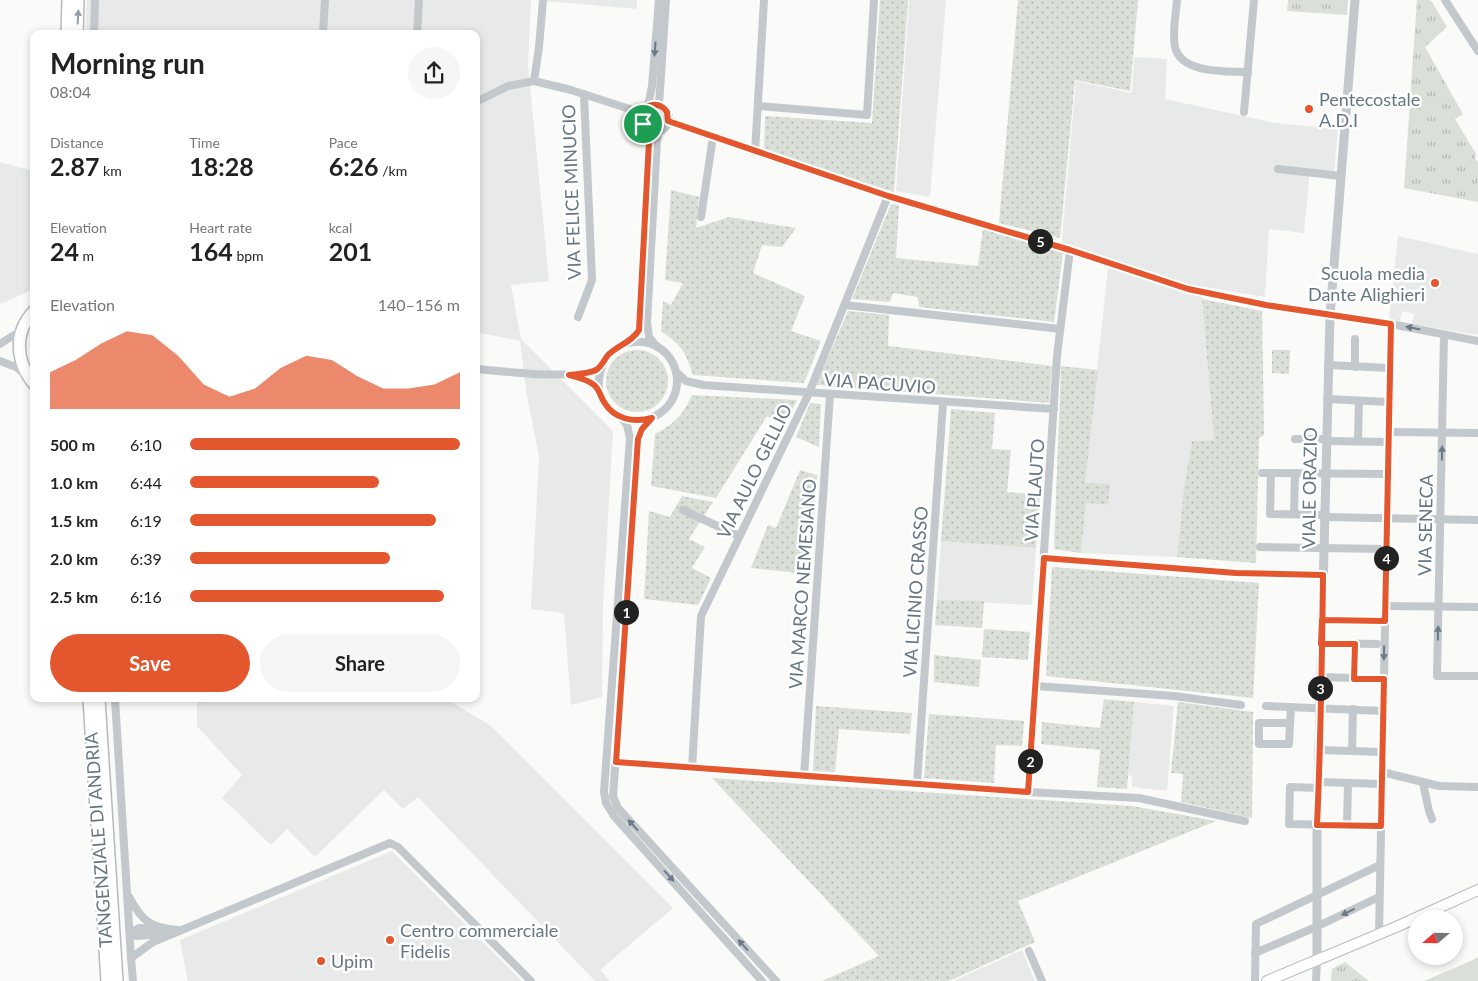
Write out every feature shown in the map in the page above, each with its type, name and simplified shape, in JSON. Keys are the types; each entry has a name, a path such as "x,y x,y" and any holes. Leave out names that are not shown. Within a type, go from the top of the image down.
{"main road":[{"path":"66,30 68,0"},
{"path":"77,30 78,0"},
{"path":"30,316 22,330 19,342 21,364 30,380"},
{"name":"TANGENZIALE DI ANDRIA","path":"89,702 107,981"},
{"name":"TANGENZIALE DI ANDRIA","path":"99,702 118,981"},
{"path":"1267,981 1478,890"}],"street":[{"path":"94,30 95,0"},
{"path":"323,30 325,0"},
{"path":"417,30 420,0"},
{"path":"534,81 543,0"},
{"path":"659,0 652,86 648,106 642,113 641,120 646,128 649,141 640,323 637,333 607,356 601,366 598,379 599,390 607,406 628,424 630,438 604,792 606,803 621,823 762,981"},
{"path":"659,105 666,0"},
{"path":"755,152 764,0"},
{"path":"758,106 867,115 874,0"},
{"path":"1177,0 1175,47 1180,57 1190,65 1202,69 1248,72"},
{"path":"1244,112 1254,0"},
{"name":"VIALE ORAZIO","path":"1317,960 1317,825 1328,366 1330,316 1355,0"},
{"path":"1447,1 1478,51"},
{"path":"480,100 508,86 534,81 584,94 642,113"},
{"name":"VIA FELICE MINUCIO","path":"578,317 592,280 584,94"},
{"path":"646,128 653,132 659,131 666,126 668,121 667,112 659,105 648,106"},
{"path":"668,121 888,196 1070,250 1188,289 1330,316 1391,324 1478,341"},
{"path":"657,347 650,337 647,322 659,131"},
{"path":"701,217 713,136"},
{"path":"1278,168 1341,176"},
{"name":"VIA AULO GELLIO","path":"692,768 701,616 808,393 888,196"},
{"name":"VIA PLAUTO","path":"1028,792 1060,329 1070,250"},
{"path":"845,305 1060,329"},
{"path":"1379,934 1391,324"},
{"path":"0,344 22,330"},
{"name":"VIA SENECA","path":"1444,335 1437,676 1478,676"},
{"path":"1354,367 1355,339"},
{"path":"617,348 628,343 638,342 657,347 666,353 672,362 677,382 675,394 670,404 662,413 641,421 621,417"},
{"path":"0,361 26,375"},
{"path":"480,369 569,375 592,372 601,366"},
{"path":"1328,366 1390,368"},
{"name":"VIA PACUVIO","path":"676,372 686,382 703,385 943,403 1054,409"},
{"path":"569,375 586,380 599,390"},
{"name":"VIA PACUVIO","path":"670,404 682,388 703,385"},
{"name":"VIA MARCO NEMESIANO","path":"804,776 830,394"},
{"path":"1327,399 1389,402"},
{"path":"1358,441 1359,401"},
{"name":"VIA LICINIO CRASSO","path":"917,783 943,403"},
{"path":"652,418 642,429 638,439 613,797 618,808 776,981"},
{"path":"1389,432 1478,433"},
{"path":"1295,440 1389,442"},
{"path":"1262,473 1389,474"},
{"path":"1271,473 1270,514 1387,519 1478,520"},
{"path":"1294,514 1295,473"},
{"path":"683,510 739,536"},
{"path":"1260,547 1386,549"},
{"path":"1044,558 1236,573 1323,575"},
{"path":"1385,606 1478,607"},
{"path":"1322,620 1385,621"},
{"path":"1321,644 1377,644"},
{"path":"1354,679 1355,644"},
{"path":"1320,677 1384,679"},
{"path":"1036,686 1174,696 1241,705"},
{"path":"115,702 133,981"},
{"path":"1266,706 1383,711"},
{"path":"1290,707 1290,723 1289,744 1258,744 1259,723 1290,723"},
{"path":"1352,751 1353,709"},
{"path":"1319,750 1382,752"},
{"path":"616,762 1028,792 1138,798 1245,821"},
{"path":"1382,772 1439,786 1478,787"},
{"path":"1347,825 1348,783"},
{"path":"1381,826 1289,824 1290,787 1348,783 1382,784"},
{"path":"1423,783 1432,819"},
{"path":"132,958 153,942 390,843 398,847 531,981"},
{"path":"1255,981 1256,924 1380,864"},
{"path":"128,896 138,914 147,923 162,929"},
{"path":"1255,952 1316,927 1380,896"},
{"path":"130,933 134,929 139,928 180,930"},
{"path":"130,933 136,936 160,935 180,930"},
{"path":"1029,951 1042,981"},
{"path":"1316,981 1317,960"}],"shaded area":[{"path":"87,0 531,0 528,65 549,281 511,285 521,339 613,431 603,604 602,697 571,705 564,613 531,609 539,457 526,390 520,341 480,333 480,30 85,30"},
{"path":"533,0 637,0 637,9"},
{"path":"909,0 946,0 930,197 896,191"},
{"path":"1134,57 1167,59 1165,99 1276,123 1338,129 1334,173 1310,170 1304,233 1269,229 1265,297 1205,287 1202,299 1214,440 1192,441 1184,487 1177,557 1081,553 1086,503 1108,505 1085,483 1108,267 1063,253 1063,226 1076,81 1132,93"},
{"path":"0,162 30,170 30,291 0,304"},
{"name":"Scuola media Dante Alighieri","path":"1398,236 1478,254 1478,335 1412,324 1414,314 1402,311 1400,321 1389,319"},
{"path":"941,541 1036,548 1032,605 937,600"},
{"path":"197,702 451,702 490,725 673,908 600,970 610,981 595,981 418,797 403,809 384,790 315,857 287,829 271,845 222,798 242,775 197,726"},
{"path":"1134,702 1174,706 1167,791 1132,787 1132,776 1128,775"},
{"path":"392,851 522,981 188,981 180,940"},
{"path":"1022,950 1035,981 953,981"}],"green space":[{"path":"880,0 908,0 894,192 764,151 765,116 872,123"},
{"path":"1018,0 1138,0 1130,91 1075,80 1060,238 999,223"},
{"path":"1288,0 1348,0 1347,15 1287,11"},
{"path":"1417,0 1429,0 1432,2 1447,27 1425,47 1463,114 1455,119 1476,154 1475,158 1478,163 1478,202 1404,188"},
{"path":"671,190 699,197 696,228 729,217 796,228 782,247 762,245 753,273 805,296 791,331 821,341 804,383 693,375 682,350 661,331 663,301 671,305 683,283 665,280"},
{"path":"891,204 899,205 896,258 978,266 983,228 1063,253 1054,322 919,307 918,297 893,293 890,302 852,299"},
{"path":"1202,299 1262,311 1264,435 1259,438 1256,563 1177,557 1184,487 1192,441 1214,440"},
{"path":"848,311 889,315 888,346 1052,366 1049,403 816,385"},
{"path":"631,350 643,350 659,359 666,369 668,381 666,393 659,403 643,412 631,412 620,407 611,398 606,387 606,375 611,364 620,355"},
{"path":"1272,350 1290,350 1289,374 1272,373"},
{"path":"1061,366 1098,370 1085,483 1110,484 1108,505 1086,503 1081,553 1054,549"},
{"path":"692,395 797,400 784,426 767,416 716,498 651,486 655,434 678,418"},
{"path":"810,403 821,404 819,447 796,437"},
{"path":"951,409 995,413 992,449 1011,450 1007,492 1040,495 1036,548 941,541"},
{"path":"800,470 817,475 808,574 751,568 768,525 776,528"},
{"path":"682,496 713,502 689,539 705,547 692,568 711,578 698,605 644,599 649,511 670,517"},
{"path":"1052,567 1259,583 1253,698 1046,676"},
{"path":"937,600 984,601 982,628 935,625"},
{"path":"984,629 1030,632 1028,660 982,657"},
{"path":"934,655 981,660 979,687 934,682"},
{"path":"1104,699 1134,702 1127,789 1097,787 1100,750 1041,744 1042,722 1100,728"},
{"path":"1178,702 1253,712 1252,818 1181,802 1183,774 1171,773"},
{"path":"816,706 912,713 910,734 839,729 835,772 813,771"},
{"path":"929,714 1024,721 1022,746 996,745 994,783 924,778"},
{"path":"712,778 1132,806 1216,821 1018,901 1035,942 949,981 822,981 879,956"},
{"path":"1478,957 1478,981 1424,981 1463,965"},
{"path":"1345,962 1369,981 1331,981 1332,969"}],"place":[{"name":"Pentecostale A.D.I","path":"1309,109"},
{"name":"Scuola media Dante Alighieri","path":"1435,283"},
{"name":"Centro commerciale Fidelis","path":"390,940"},
{"name":"Upim","path":"321,961"}],"route":[{"path":"654,104 659,105 665,108 669,116 668,121 755,152 888,196 1070,250 1188,289 1266,305 1391,324 1385,621 1322,620 1321,644 1355,644 1354,679 1384,679 1381,826 1317,825 1319,782 1320,677 1323,575 1236,573 1044,558 1028,792 616,762 638,439 642,429 652,418 641,421 621,417 611,411 594,385 586,380 569,375 597,370 607,356 631,339 639,330 649,141 643,124 641,116 644,109 654,104"}]}
